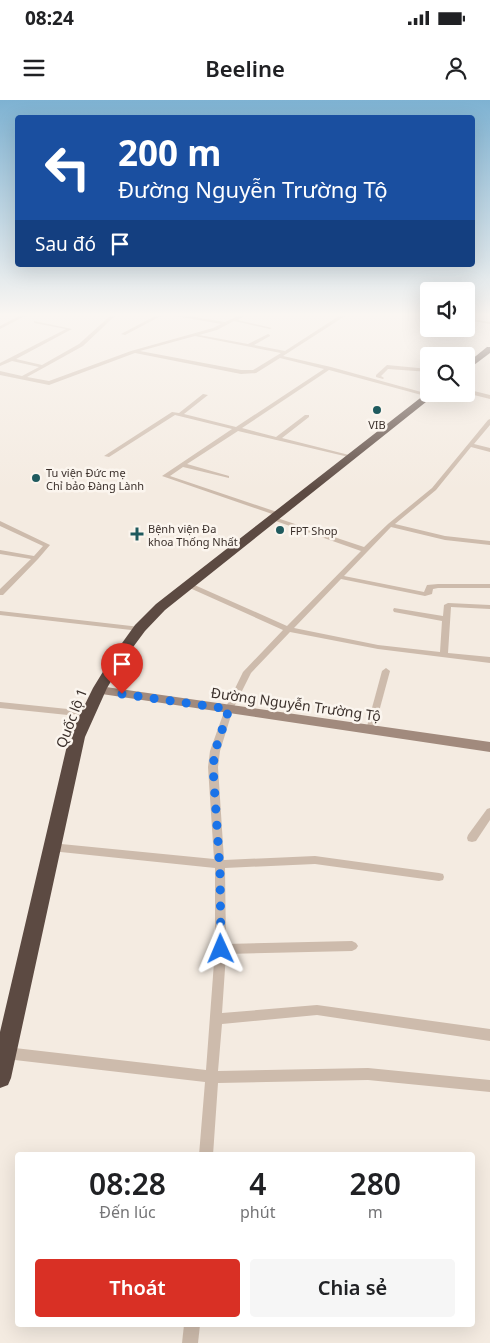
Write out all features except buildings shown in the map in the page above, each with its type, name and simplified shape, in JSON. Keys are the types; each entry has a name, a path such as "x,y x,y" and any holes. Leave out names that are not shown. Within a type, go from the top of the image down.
{"highway":[{"name":"Quốc lộ 1","path":"0,1078 51,847 78,737 99,690 140,629 152,615 187,584 421,402"}],"main road":[{"name":"Đường Nguyễn Trường Tộ","path":"99,690 490,747"}],"street":[{"path":"4,374 48,383 73,374"},
{"path":"22,378 29,374"},
{"path":"320,374 165,476 365,550"},
{"path":"348,374 420,393"},
{"path":"378,374 380,378"},
{"path":"475,393 490,397"},
{"path":"179,415 205,395"},
{"path":"107,456 173,414 351,457"},
{"path":"277,439 306,416"},
{"path":"206,1152 221,949 220,864 213,767 215,751 229,709 247,672 390,525 434,489 490,421"},
{"path":"469,445 490,450"},
{"path":"182,465 227,477"},
{"path":"0,523 47,545 0,593"},
{"path":"390,525 445,538 490,543"},
{"path":"0,552 36,558"},
{"path":"339,576 425,594 429,592 430,587 438,586 490,586"},
{"path":"187,584 288,629 378,647 490,660"},
{"path":"444,654 448,604 490,607"},
{"path":"397,610 446,619"},
{"path":"0,613 140,629"},
{"path":"370,730 386,671"},
{"path":"0,705 87,714"},
{"path":"472,838 490,812"},
{"path":"51,847 220,864 315,860 439,877"},
{"path":"221,949 352,946"},
{"path":"216,1019 317,1010 490,1035"},
{"path":"6,1053 212,1077 368,1074 490,1086"},
{"path":"190,1343 192,1327"}],"place":[{"name":"VIB","path":"377,410"},
{"name":"Tu viện Đức mẹ Chỉ bảo Đàng Lành","path":"36,478"},
{"name":"FPT Shop","path":"280,530"},
{"name":"Bệnh viện Đa khoa Thống Nhất","path":"137,534"}],"route":[{"path":"122,694 229,709 215,751 213,767 220,872 221,949"}]}
